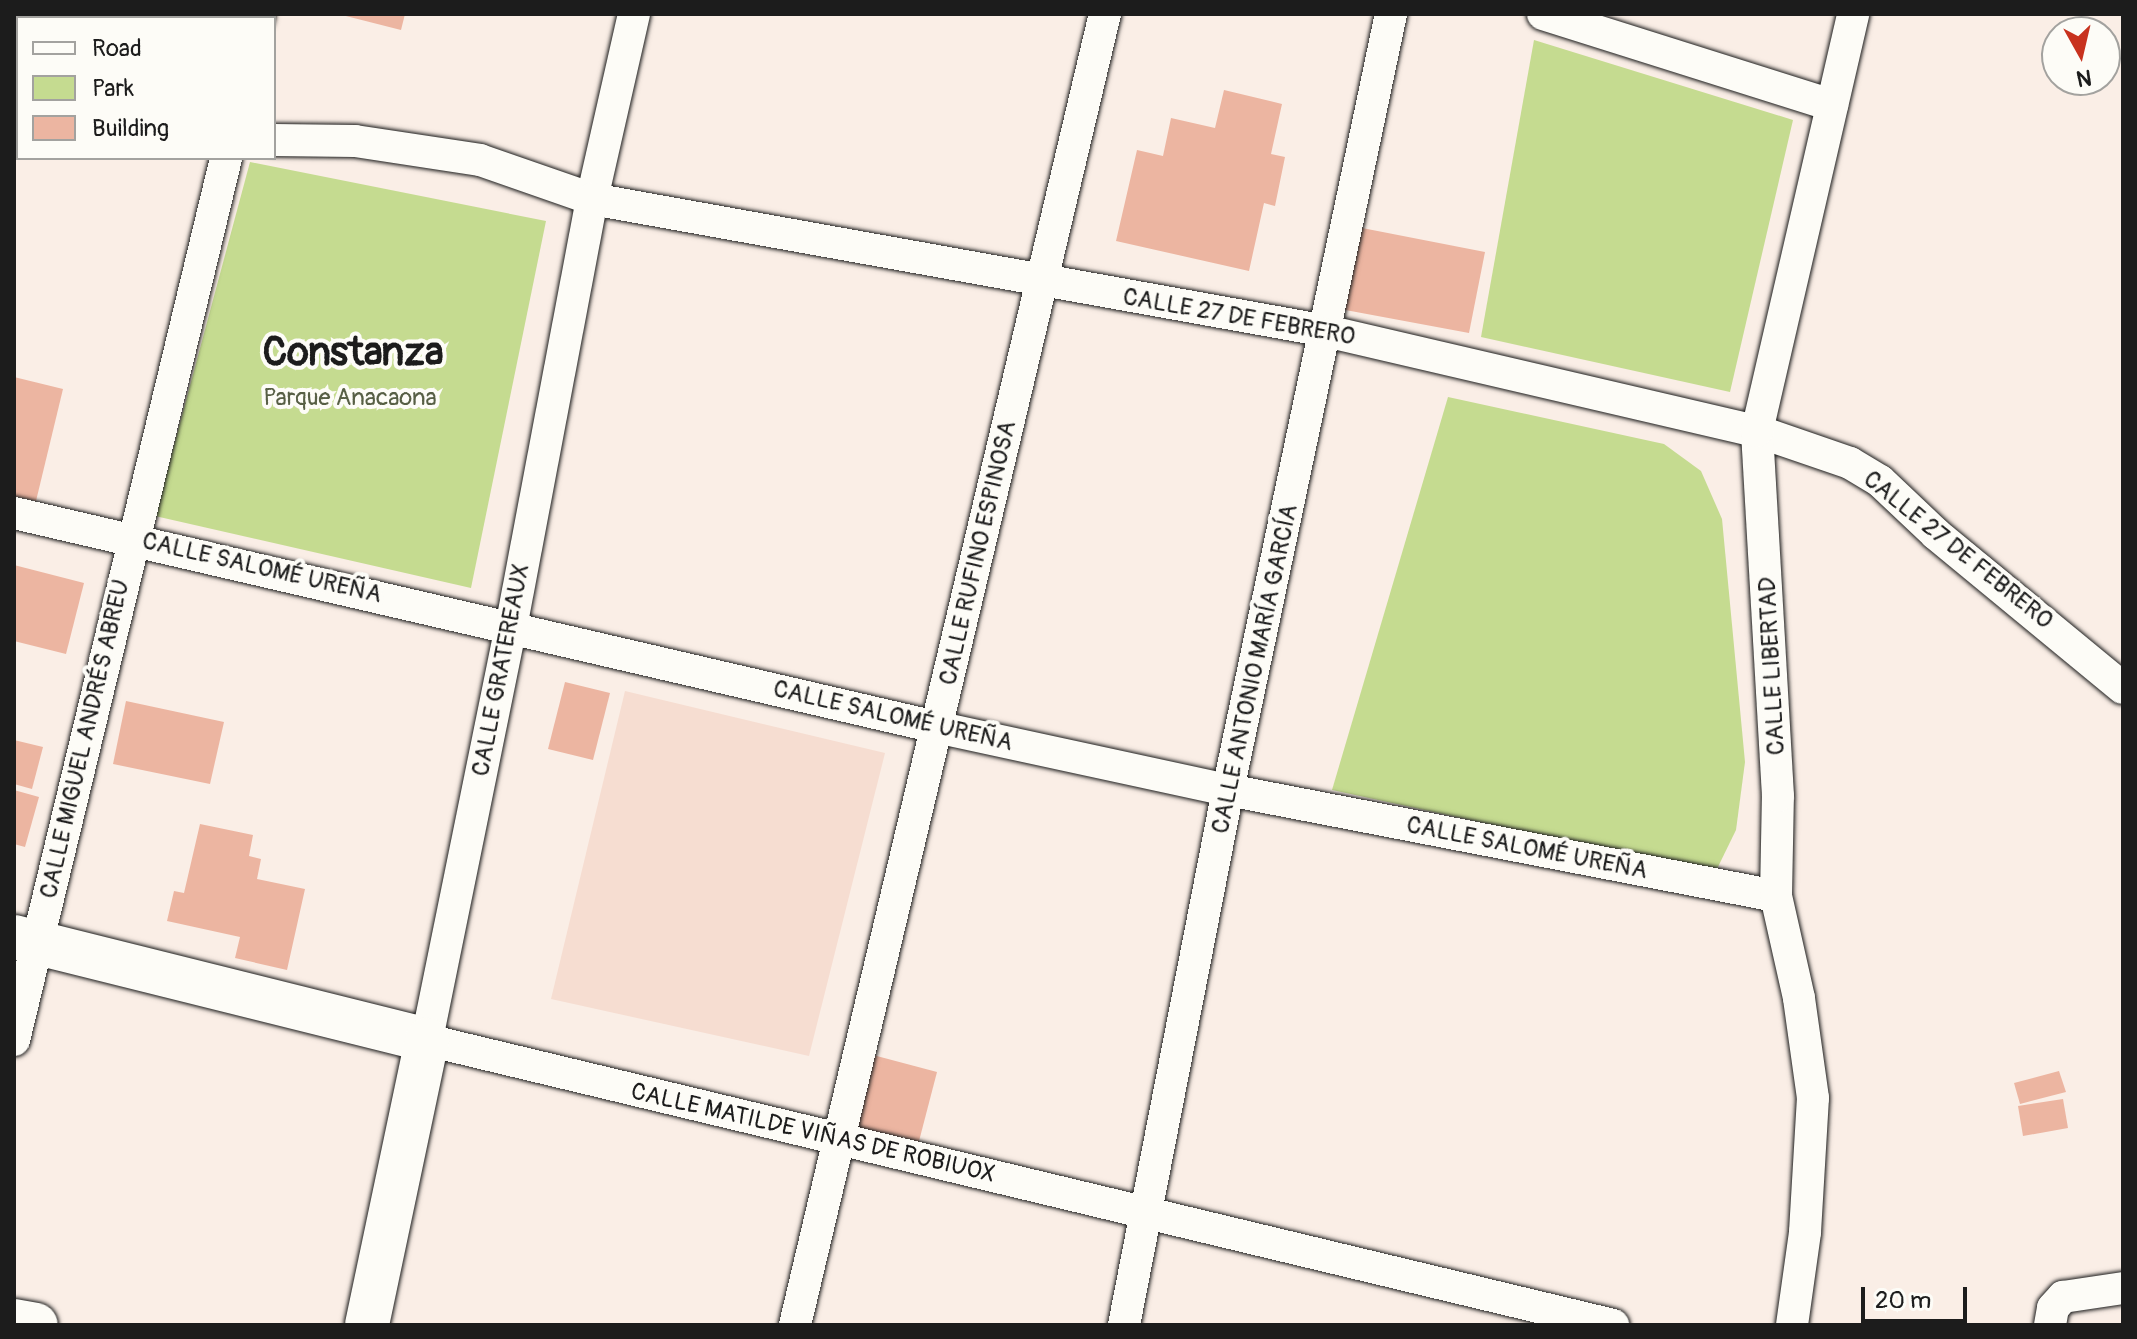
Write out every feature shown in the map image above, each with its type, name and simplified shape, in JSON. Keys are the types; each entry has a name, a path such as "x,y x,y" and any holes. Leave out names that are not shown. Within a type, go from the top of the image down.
{"main road":[{"name":"CALLE MATILDE VIÑAS DE ROBIUOX","path":"26,940 427,1040"},
{"name":"CALLE GRATEREAUX","path":"367,1325 427,1040"},
{"path":"14,1321 36,1325"}],"street":[{"name":"CALLE GRATEREAUX","path":"427,1040 511,626 592,199 634,14"},
{"name":"CALLE RUFINO ESPINOSA","path":"795,1325 1105,14"},
{"name":"CALLE ANTONIO MARÍA GARCÍA","path":"1124,1325 1228,790 1391,14"},
{"path":"1543,14 1832,105"},
{"name":"CALLE LIBERTAD","path":"1792,1325 1805,1232 1813,1098 1799,998 1776,896 1776,752 1757,431 1853,14"},
{"name":"CALLE 27 DE FEBRERO","path":"276,140 355,141 480,160 592,199 1326,331 1757,431 1850,463 1880,481 1936,534 2123,688"},
{"name":"CALLE MIGUEL ANDRÉS ABREU","path":"14,1040 26,940 133,538 226,160"},
{"name":"CALLE SALOMÉ UREÑA","path":"14,513 133,538 936,727 1228,790 1776,896"},
{"name":"CALLE MATILDE VIÑAS DE ROBIUOX","path":"427,1040 837,1141 1147,1212 1613,1325"},
{"path":"2057,1311 2123,1288"}],"shaded area":[{"path":"625,691 885,753 809,1056 551,999"}],"green space":[{"path":"1534,40 1793,120 1730,392 1481,337"},
{"name":"Parque Anacaona","path":"250,162 546,221 471,588 155,516"},
{"path":"1448,397 1664,444 1701,471 1722,519 1745,762 1736,830 1715,873 1332,790"}],"building":[{"path":"338,14 405,14 401,30"},
{"path":"1224,90 1282,104 1271,154 1285,157 1275,206 1264,203 1249,271 1116,241 1137,150 1163,156 1171,118 1215,128"},
{"path":"1357,227 1485,252 1469,333 1340,309"},
{"path":"14,377 63,389 36,501 14,496"},
{"path":"14,565 84,583 66,654 14,641"},
{"path":"565,682 610,693 593,760 548,749"},
{"path":"126,701 224,722 210,784 113,764"},
{"path":"14,740 43,747 32,789 14,784"},
{"path":"14,790 39,797 25,847 14,844"},
{"path":"200,824 253,835 249,856 261,859 257,879 305,889 287,970 235,958 240,937 167,921 174,891 184,893"},
{"path":"873,1055 937,1072 918,1145 853,1128"},
{"path":"2059,1071 2066,1092 2020,1104 2014,1083"},
{"path":"2063,1099 2068,1128 2023,1136 2018,1106"}],"district":[{"name":"Constanza","path":"353,353"}]}
